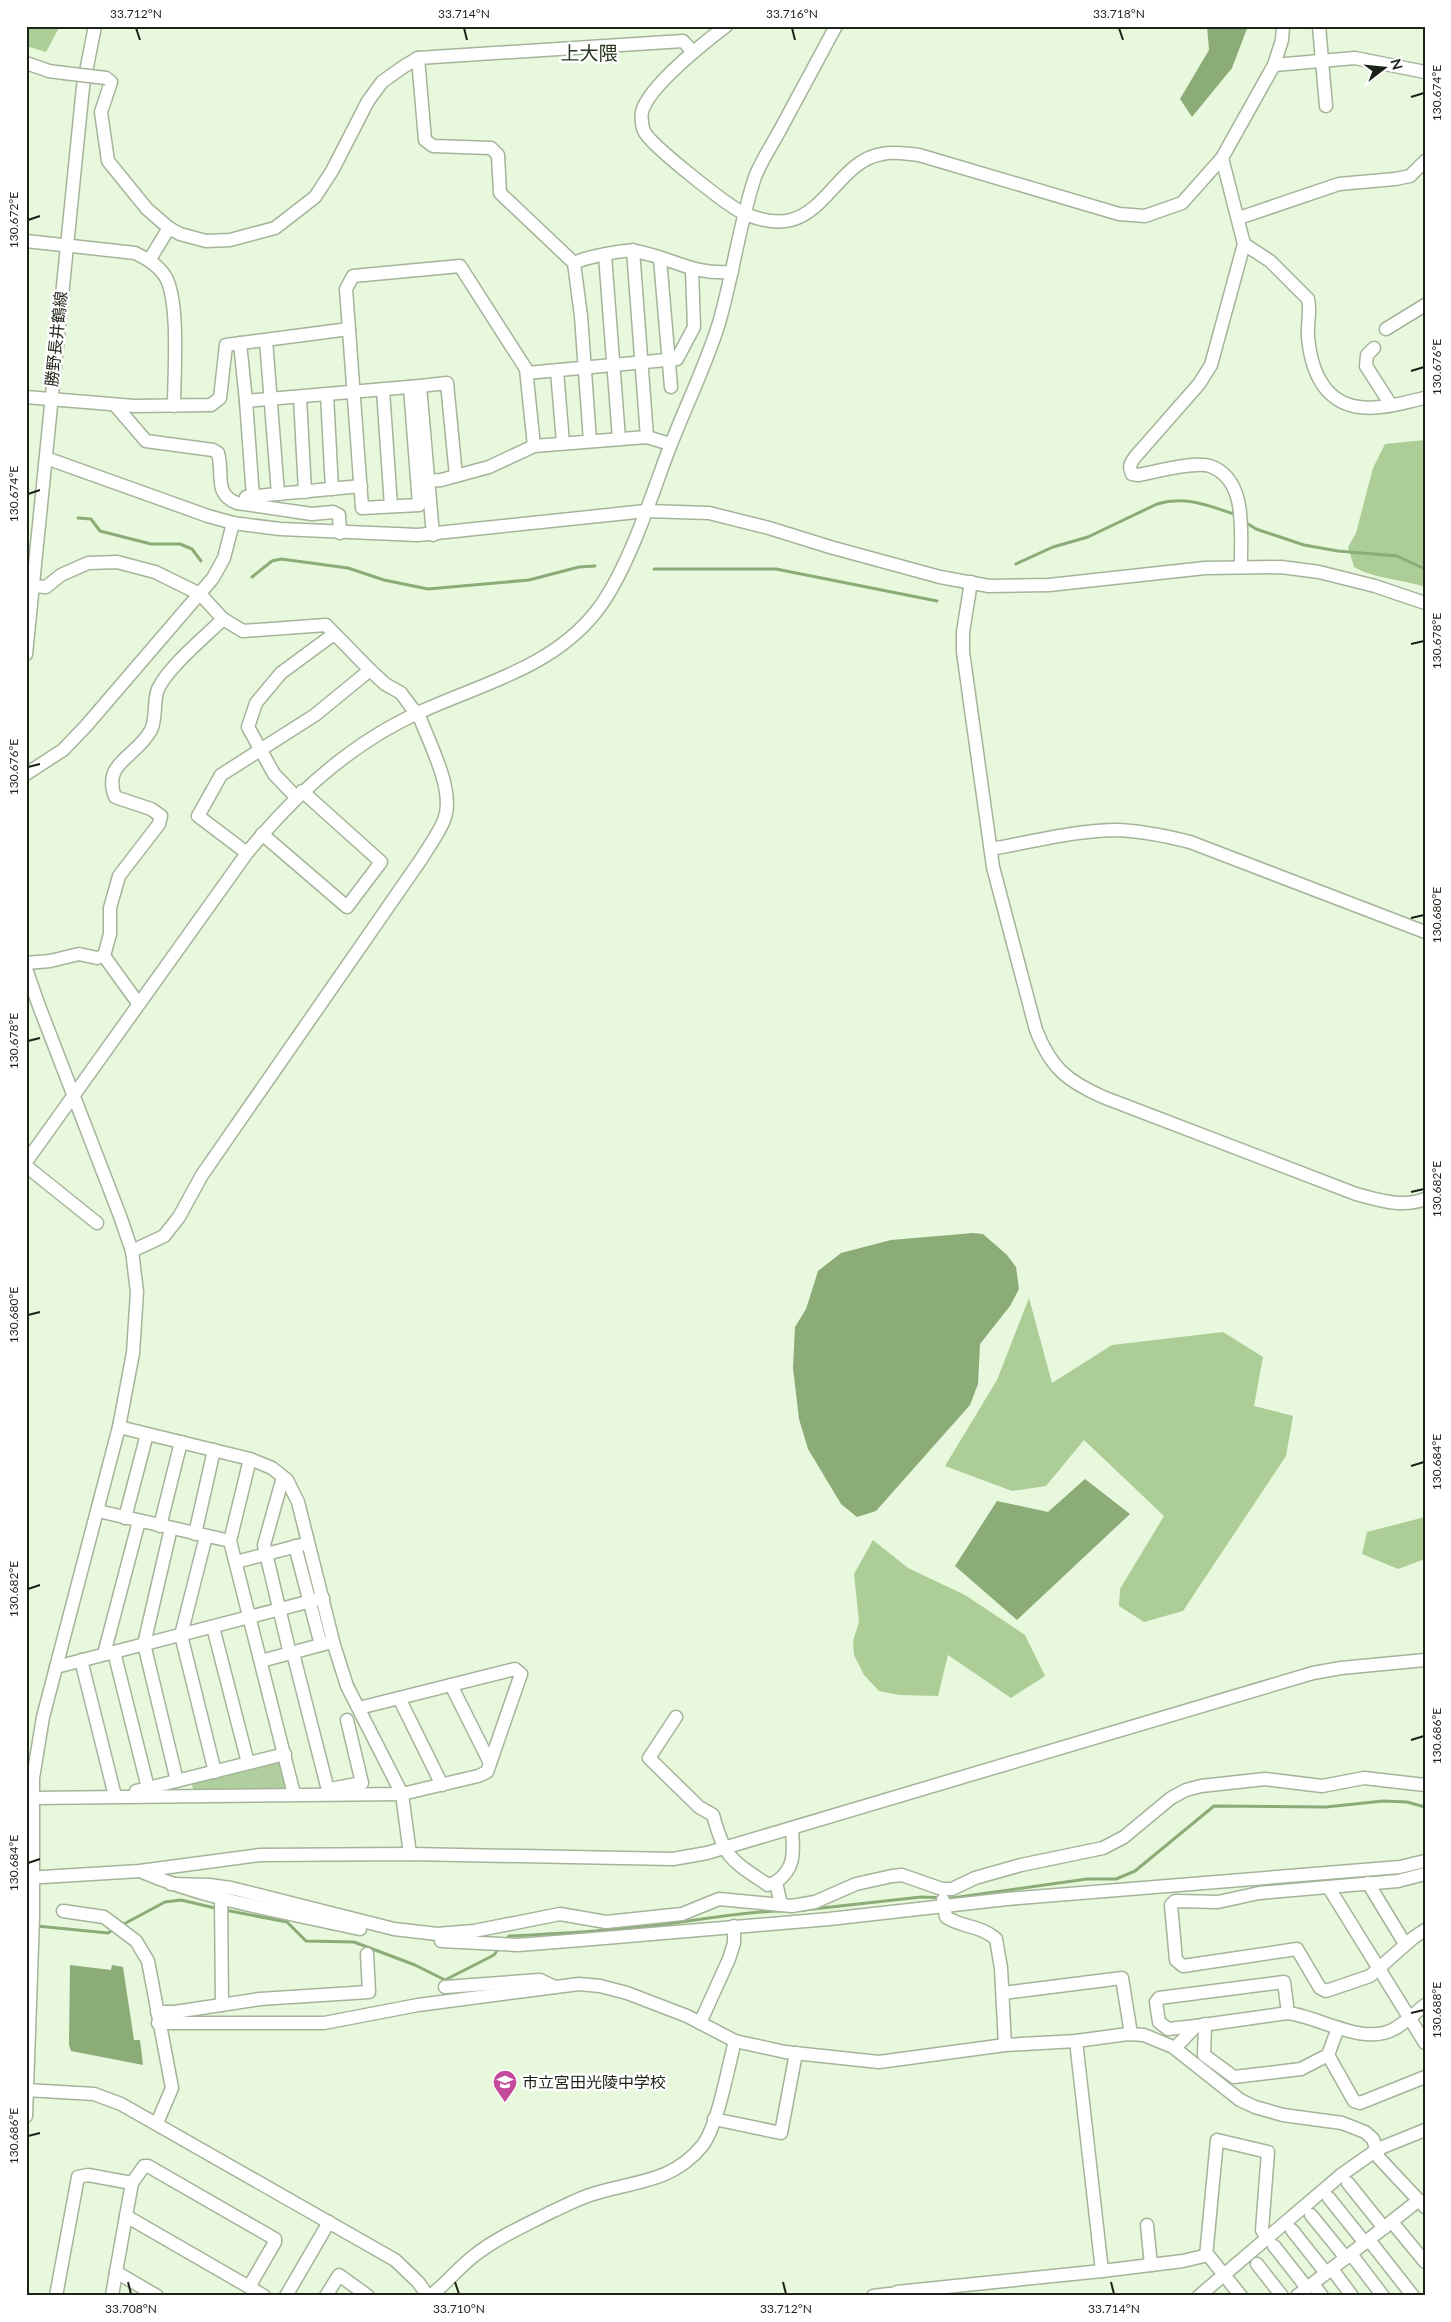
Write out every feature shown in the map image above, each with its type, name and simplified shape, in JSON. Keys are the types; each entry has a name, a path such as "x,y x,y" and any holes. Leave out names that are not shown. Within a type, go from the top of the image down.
{"street":[{"name":"勝野長井鶴線","path":"26,654 46,458 50,399 83,88 95,26"},
{"path":"726,26 692,52 649,98 642,113 644,131 661,149 726,203 744,213 770,222 791,220 812,210 851,171 869,158 881,154 897,153 920,155 1119,214 1145,216 1182,203 1222,158 1274,65 1282,40 1283,26"},
{"path":"97,1223 26,1164 138,1003 262,834 299,794 361,746 418,713 548,656 575,635 596,612 616,578 646,510 670,444 718,326 732,272 744,213 756,174 836,26"},
{"path":"1319,26 1326,106"},
{"path":"26,63 49,71 106,78 112,82 101,112 108,161 147,209 169,228 180,234 206,240 230,240 274,228 297,213 315,197 332,171 368,101 382,82 418,58 682,41 692,52"},
{"path":"418,58 425,140 432,146 491,148 498,155 500,193 574,263 585,368 590,441"},
{"path":"1274,65 1355,58 1425,72"},
{"path":"1222,158 1239,218 1244,244 1211,365 1199,384 1135,456 1130,464 1130,469 1132,474 1138,475 1194,466 1210,466 1222,473 1231,482 1239,503 1241,567"},
{"path":"1239,218 1339,184 1410,176 1425,161"},
{"path":"150,259 169,228"},
{"path":"26,241 122,251 150,259 164,274 172,297 174,406"},
{"path":"1244,244 1270,261 1308,299 1308,339 1318,379 1323,388 1334,397 1349,404 1365,407 1391,405 1425,398"},
{"path":"574,263 583,258 633,250 692,270 732,272"},
{"path":"633,250 647,437"},
{"path":"605,255 619,439"},
{"path":"660,259 671,387"},
{"path":"415,387 419,505 362,508 346,289 353,276 460,266 527,373 534,446"},
{"path":"527,373 677,359 694,327 692,270"},
{"path":"1386,330 1425,305"},
{"path":"26,397 115,405 212,405 220,398 226,345 350,329"},
{"path":"266,340 278,494"},
{"path":"240,343 253,497"},
{"path":"1374,348 1367,355 1366,366 1391,405"},
{"path":"557,370 563,444"},
{"path":"246,401 354,393 447,383 456,476"},
{"path":"415,387 433,534"},
{"path":"383,390 391,506"},
{"path":"327,395 332,489"},
{"path":"300,397 304,492"},
{"path":"115,405 146,441 213,450 218,454 223,494 228,499 245,504 312,514 333,512 338,515 340,533"},
{"path":"427,481 456,476 489,467 534,446 647,437 670,444"},
{"path":"46,458 175,506 233,523 280,529 340,533 433,534 646,510 709,513 940,577 990,586 1049,585 1204,568 1281,567 1319,572 1375,586 1425,603"},
{"path":"228,499 361,486"},
{"path":"26,774 63,750 200,594 213,578 224,558 233,523"},
{"path":"33,586 46,587 61,575 88,563 117,562 155,572 200,594 223,619 243,631 326,625 385,684 401,693 418,713 446,790 448,805 444,820 422,858 202,1175 179,1217 164,1236 132,1251"},
{"path":"970,582 963,632 963,652 993,867 1036,1030 1044,1050 1066,1078 1103,1097 1356,1194 1381,1201 1400,1203 1425,1199"},
{"path":"104,956 110,934 110,908 118,876 159,824 161,816 151,809 115,797 110,784 114,769 141,746 152,728 158,689 180,661 223,619"},
{"path":"262,834 347,907 381,862 274,774 248,726 256,703 281,672 334,634"},
{"path":"247,853 198,816 221,775 315,716 370,670"},
{"path":"991,849 1116,830 1158,835 1190,842 1425,932"},
{"path":"26,963 50,961 79,954 90,958 104,956"},
{"path":"104,956 138,1003"},
{"path":"26,969 38,1006 74,1094 132,1251 137,1292 137,1325 120,1427 56,1667 36,1756 29,1877 26,2116"},
{"path":"120,1427 250,1459 272,1468 283,1477 298,1502 323,1598 327,1644"},
{"path":"125,1518 147,1434"},
{"path":"177,1781 144,1644 181,1442"},
{"path":"214,1450 181,1635 215,1772"},
{"path":"250,1459 230,1541 251,1617 294,1794"},
{"path":"283,1477 264,1545 265,1554 328,1792"},
{"path":"98,1512 230,1541"},
{"path":"138,1521 109,1653 148,1788"},
{"path":"236,1562 308,1543"},
{"path":"295,1546 310,1602 327,1644 402,1794 410,1854"},
{"path":"56,1667 323,1598"},
{"path":"213,1627 248,1763"},
{"path":"261,1661 327,1644"},
{"path":"81,1660 115,1796"},
{"path":"29,1877 140,1870 260,1856 410,1854 673,1859 724,1848 1313,1674 1341,1668 1425,1660"},
{"path":"33,1798 328,1792 402,1794 478,1776 487,1772 521,1674 515,1669 359,1708"},
{"path":"451,1685 490,1763"},
{"path":"399,1698 442,1785"},
{"path":"676,1717 649,1758 699,1807 713,1815 719,1841 739,1866 768,1885 781,1879 794,1860 792,1828"},
{"path":"328,1792 362,1783 347,1720"},
{"path":"115,1796 284,1754"},
{"path":"171,1884 209,1885 231,1888 394,1929 437,1934 474,1931 560,1914 606,1922 682,1914 719,1899 792,1906 816,1902 830,1894 856,1884 902,1875 942,1889 952,1889 975,1878 1021,1865 1103,1848 1124,1837 1171,1798 1186,1790 1201,1786 1265,1778 1322,1786 1364,1778 1425,1785"},
{"path":"140,1870 171,1884 221,1897 402,1937 518,1945 1400,1867 1425,1861"},
{"path":"1425,1874 1398,1881 1259,1893 1218,1902 1175,1901 1170,1905 1176,1960 1183,1966 1297,1949 1320,1988 1326,1991 1370,1976 1405,1944 1425,1930"},
{"path":"776,1882 782,1904"},
{"path":"1368,1883 1405,1944"},
{"path":"1328,1888 1425,2043"},
{"path":"942,1889 943,1907 946,1916 954,1922 981,1928 996,1939 1003,1993 1005,2046"},
{"path":"221,1897 222,2005"},
{"path":"63,1911 104,1916 136,1941 148,1962 157,2018 172,2088 157,2123"},
{"path":"700,2023 729,1959 734,1944 734,1926"},
{"path":"157,2018 260,1999 369,1992 367,1954"},
{"path":"1003,1993 1122,1978 1131,2034"},
{"path":"445,1987 540,1980 555,1987"},
{"path":"1288,2013 1284,1982 1159,1998 1156,2002 1159,2022 1168,2029 1288,2013 1303,2015 1338,2028 1375,2035 1395,2029 1425,2005"},
{"path":"157,2018 279,2025 324,2023 418,2005 579,1984 600,1986 627,1993 700,2023 735,2041 796,2053 879,2062 1005,2046 1076,2041 1131,2034 1144,2035 1161,2040 1176,2048 1240,2100 1271,2112 1354,2127 1369,2136 1378,2149 1380,2158 1422,2204 1388,2225 1306,2289"},
{"path":"1200,2025 1204,2055 1234,2077 1301,2069 1328,2055 1338,2028"},
{"path":"1176,2048 1200,2025"},
{"path":"27,2090 94,2094 114,2101 157,2123 395,2260 418,2282 429,2296 475,2255 495,2241 594,2193 625,2187 675,2168 690,2158 703,2144 714,2119 735,2041"},
{"path":"1076,2041 1102,2270"},
{"path":"714,2119 781,2132 796,2053"},
{"path":"1328,2055 1354,2101 1360,2103 1425,2076"},
{"path":"1199,2296 1225,2274 1271,2242 1341,2175 1378,2149 1425,2130"},
{"path":"1206,2256 1217,2140 1268,2152 1262,2230 1306,2289 1322,2296"},
{"path":"112,2296 132,2183 144,2166 148,2166 275,2239 249,2288"},
{"path":"56,2296 78,2177 83,2174 132,2183"},
{"path":"1348,2183 1425,2262"},
{"path":"1329,2198 1413,2296"},
{"path":"1311,2215 1383,2296"},
{"path":"126,2216 264,2296"},
{"path":"286,2296 329,2222"},
{"path":"1147,2225 1151,2265"},
{"path":"1292,2230 1352,2296"},
{"path":"873,2296 1151,2265 1208,2255 1241,2296"},
{"path":"1257,2264 1282,2296"},
{"path":"116,2272 157,2296"},
{"path":"326,2296 339,2275 368,2296"}],"shaded area":[{"path":"26,26 60,26 46,52 26,46"},
{"path":"1207,26 1248,26 1232,68 1192,117 1180,99 1209,50"},
{"path":"1425,440 1425,587 1370,574 1354,567 1348,547 1356,533 1373,468 1385,444"},
{"path":"973,1233 983,1234 1007,1255 1016,1267 1019,1289 1010,1306 980,1344 978,1384 970,1405 876,1511 857,1517 841,1504 808,1449 799,1419 793,1368 795,1327 806,1309 818,1271 841,1253 891,1240"},
{"path":"1029,1298 1052,1383 1112,1345 1223,1332 1263,1357 1254,1406 1293,1416 1286,1456 1183,1611 1144,1622 1119,1606 1120,1589 1164,1516 1084,1440 1046,1486 1012,1491 945,1466 997,1380"},
{"path":"1085,1479 1130,1514 1017,1620 955,1566 997,1501 1048,1512"},
{"path":"1425,1517 1425,1559 1398,1569 1362,1554 1367,1532"},
{"path":"873,1540 908,1568 965,1595 1025,1635 1045,1676 1011,1698 948,1655 938,1696 899,1695 879,1691 864,1675 854,1655 853,1641 859,1622 854,1574"},
{"path":"281,1761 288,1789 194,1792 191,1782"},
{"path":"70,1965 111,1970 112,1965 123,1967 134,2040 140,2040 143,2065 71,2051 69,2045"}],"waterway":[{"path":"1016,564 1053,547 1088,537 1157,504 1188,501 1237,515"},
{"path":"78,518 91,519 100,531 151,544 180,544 192,549 201,561"},
{"path":"1245,522 1256,529 1304,545 1338,551 1397,556 1425,569"},
{"path":"252,577 272,561 281,559 348,568 384,580 428,589 529,580 579,567 595,566"},
{"path":"654,569 776,569 937,601"},
{"path":"804,1910 921,1897 952,1898 1087,1879 1116,1879 1135,1871 1214,1806 1326,1807 1383,1801 1407,1802 1425,1807"},
{"path":"122,1925 165,1902 181,1900 219,1909"},
{"path":"225,1910 287,1922 306,1941 354,1942 415,1965 445,1980 494,1955 499,1948"},
{"path":"505,1941 509,1936 623,1929 745,1913 780,1911"},
{"path":"37,1926 108,1933 114,1929"}],"place":[{"name":"市立宮田光陵中学校","path":"505,2103"}],"district":[{"name":"上大隈","path":"589,53"}]}
